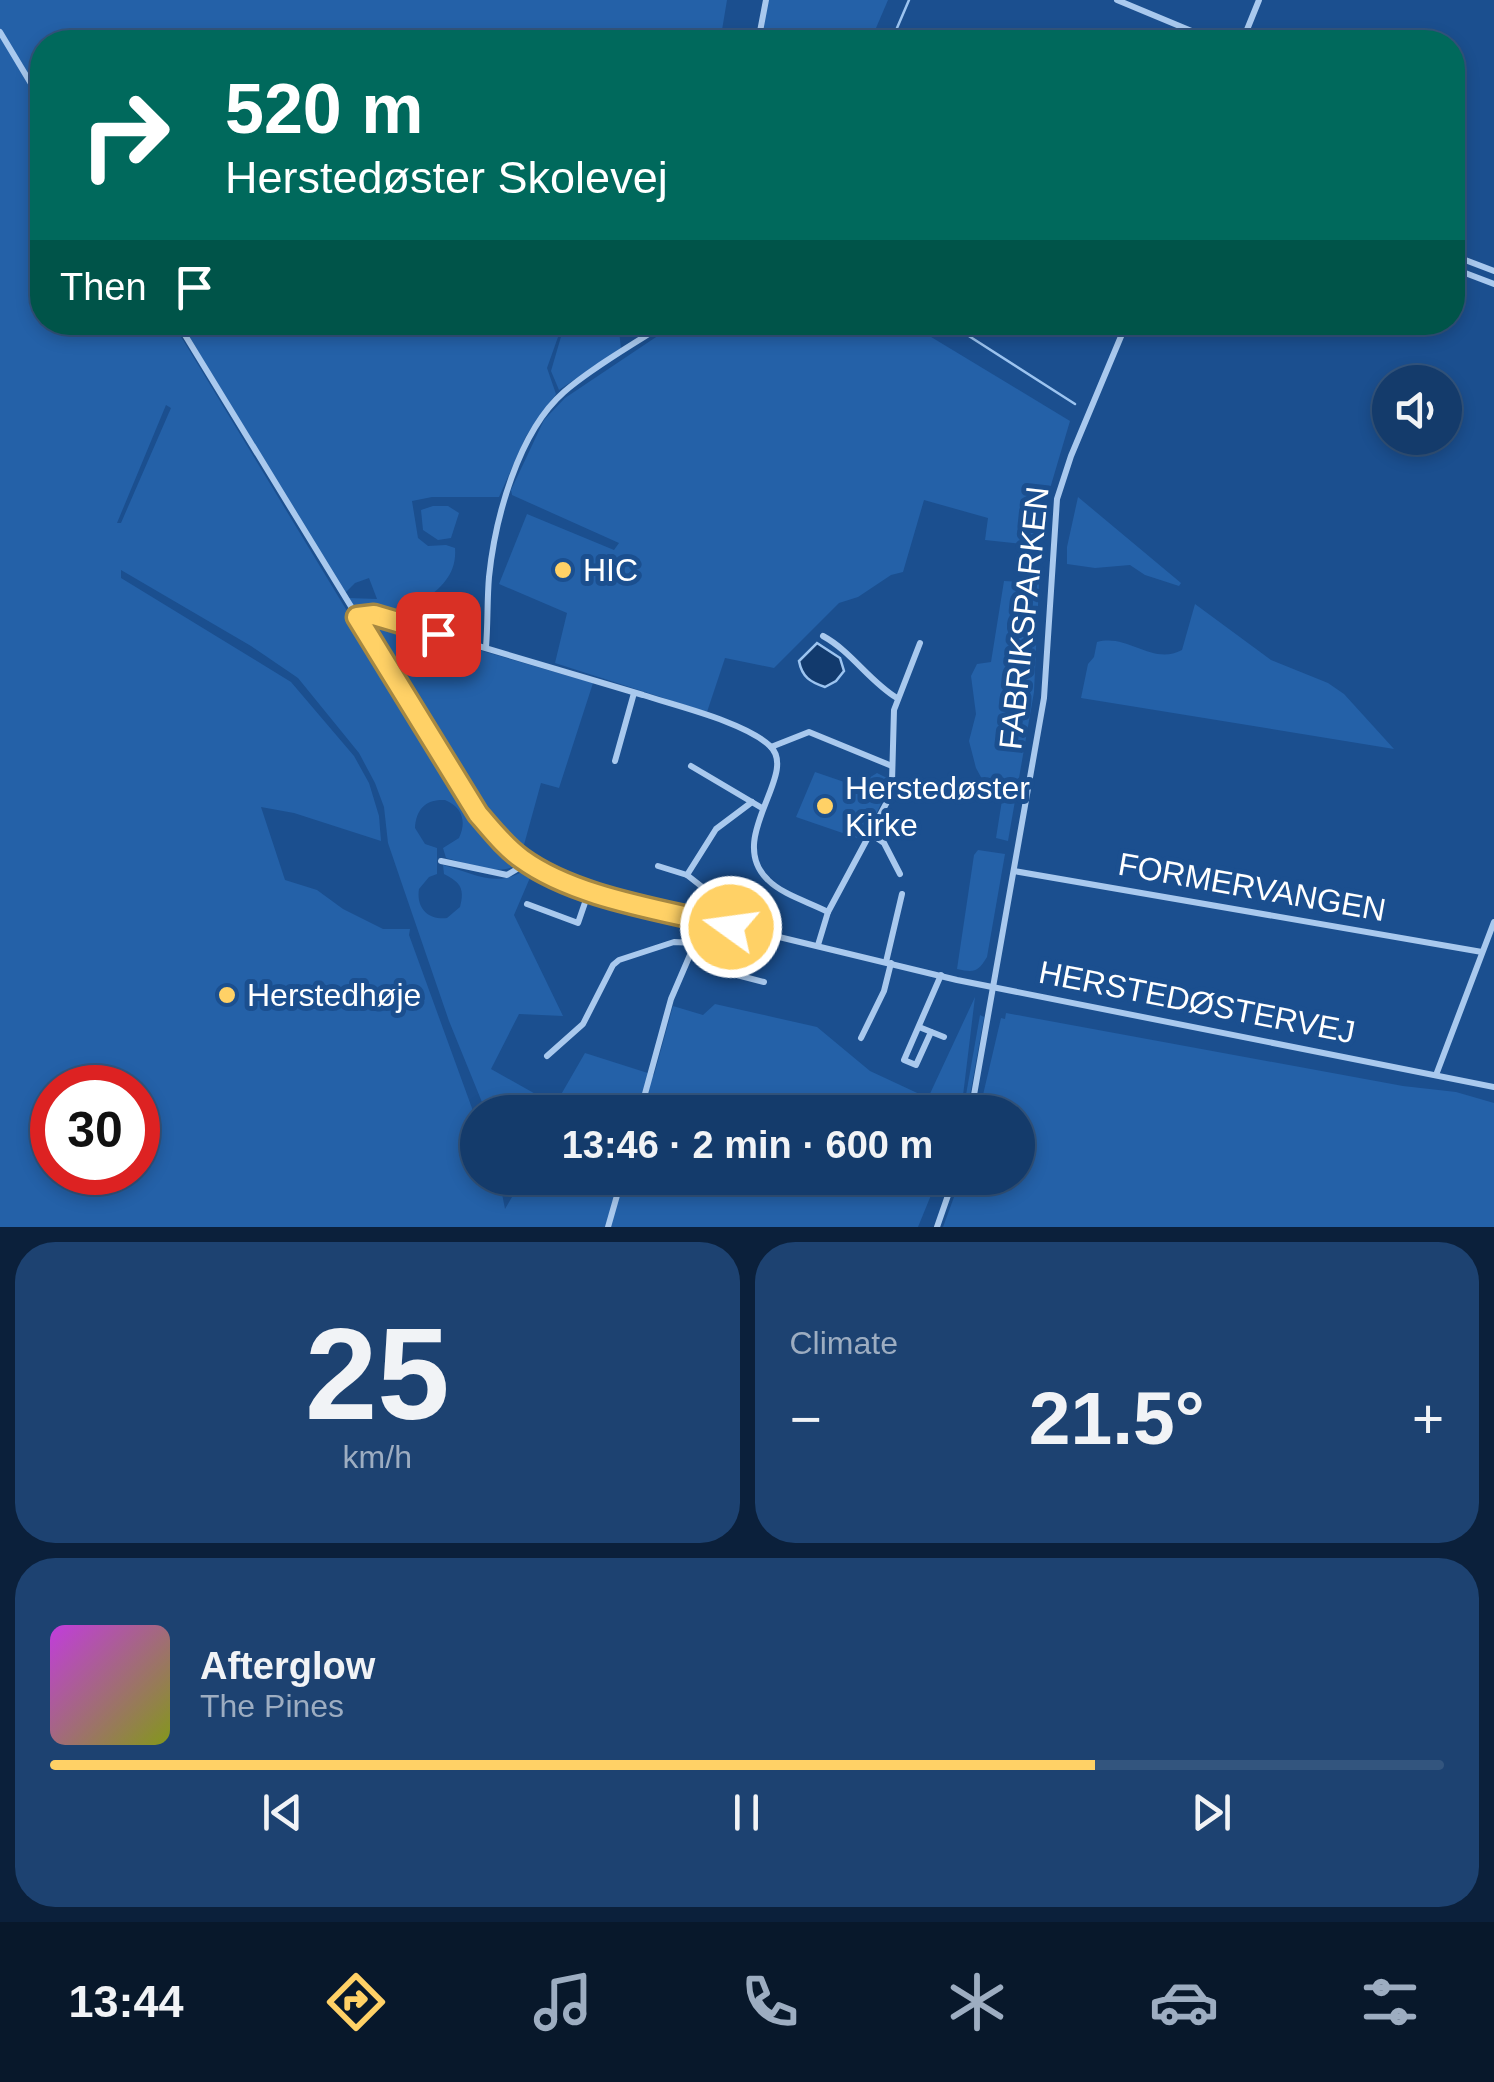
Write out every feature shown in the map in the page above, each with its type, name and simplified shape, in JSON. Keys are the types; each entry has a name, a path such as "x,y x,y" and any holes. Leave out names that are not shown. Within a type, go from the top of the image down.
{"street":[{"path":"760,30 766,0"},
{"path":"1118,0 1189,30"},
{"path":"1247,30 1259,0"},
{"path":"0,32 30,82"},
{"path":"1465,260 1494,271"},
{"path":"1469,274 1474,263"},
{"path":"1465,273 1494,284"},
{"name":"HERSTEDØSTERVEJ","path":"186,335 478,814 527,863 589,891 731,927 994,987 1494,1087"},
{"path":"486,647 488,581 504,502 520,458 562,393 648,335"},
{"name":"FABRIKSPARKEN","path":"975,1095 1044,698 1057,499 1122,335"},
{"path":"357,617 374,615 634,692 724,722 772,747 778,766 762,808 754,846 763,874 777,887 828,912"},
{"path":"823,636 848,653 871,680 897,698"},
{"path":"818,946 828,912 887,802 892,782 892,724 897,698 920,643"},
{"path":"615,761 634,692"},
{"path":"772,747 809,732 892,766"},
{"path":"691,766 762,808"},
{"path":"686,875 716,828 752,802"},
{"path":"872,834 884,843 900,874"},
{"path":"441,861 507,874 527,863"},
{"path":"658,866 686,875 732,912 731,927"},
{"name":"FORMERVANGEN","path":"1014,871 1482,952"},
{"path":"527,904 578,923 589,891"},
{"path":"861,1038 884,991 902,894"},
{"path":"645,1095 671,999 705,920"},
{"path":"1436,1075 1494,922"},
{"path":"744,929 734,974 764,982"},
{"path":"547,1056 583,1024 619,960 674,942 694,943"},
{"path":"931,1032 916,1066 904,1060 941,975"},
{"path":"919,1026 944,1038"},
{"path":"608,1227 617,1195"},
{"path":"936,1227 948,1195"}],"shaded area":[{"path":"0,0 727,0 722,30 30,30 30,335 179,335 476,816 520,862 495,870 446,858 443,848 459,838 461,815 445,800 427,803 417,815 415,828 425,844 437,848 437,874 419,889 419,902 434,917 447,918 460,907 460,886 444,874 443,865 497,879 529,867 532,873 514,915 563,1016 519,1014 491,1069 537,1095 479,1095 449,1021 388,843 384,807 359,753 298,678 121,570 121,578 291,682 354,756 369,783 379,816 381,841 294,813 261,807 285,880 317,890 343,909 383,929 410,929 467,1095 460,1095 460,1195 502,1195 505,1209 512,1195 931,1195 918,1227 0,1227","holes":["166,405 171,408 121,523 117,523"]},
{"path":"767,0 888,0 875,30 762,30"},
{"path":"188,335 559,335 547,368 556,394 526,436 499,497 432,497 412,501 418,538 428,546 455,548 454,565 447,579 422,601 430,618 428,629 354,606 348,598 377,599 369,578 355,583 345,593"},
{"path":"562,335 619,335 621,348 559,390 551,371"},
{"path":"659,335 928,335 1070,421 1046,502 1041,546 985,540 988,518 924,500 903,572 839,603 774,668 725,658 707,712 555,663 567,613 499,584 527,514 614,550 619,543 512,495 544,420 565,398"},
{"path":"1078,497 1181,583 1179,586 1145,575 1130,565 1095,568 1067,564"},
{"path":"448,506 459,513 451,538 438,540 423,530 421,510"},
{"path":"1004,581 1039,583 1034,692 1008,841 996,838 1003,794 988,790 976,768 969,741 976,714 971,676 977,664 991,662"},
{"path":"1195,604 1271,660 1328,683 1344,694 1394,749 1081,698 1097,642 1119,642 1160,654 1182,650"},
{"path":"372,619 593,683 559,788 541,783 522,852 501,837 481,812 367,629 366,622"},
{"path":"817,643 840,658 844,671 825,687 808,678 799,661"},
{"path":"815,772 856,786 877,773 887,778 884,798 863,840 796,817"},
{"path":"978,850 1005,854 987,957 978,968 968,971 957,969 974,855"},
{"path":"975,997 963,1095 929,1095"},
{"path":"715,1004 817,1027 870,1071 922,1095 561,1095 585,1053 654,1075 673,1006 703,1015"},
{"path":"1006,1013 1403,1086 1456,1092 1494,1103 1494,1227 943,1227 955,1195 1035,1195 1035,1095 983,1095 1001,1018 1005,1019"},
{"path":"980,1015 984,1017 970,1095 966,1095"}],"waterway":[{"path":"896,30 909,0"},
{"path":"967,335 1075,404"}],"place":[{"name":"HIC","path":"563,570"},
{"name":"Herstedøster Kirke","path":"825,806"},
{"name":"Herstedhøje","path":"227,995"}],"route":[{"path":"438,634 374,615 357,617 478,814 498,838 527,863 565,882 731,927"}]}
